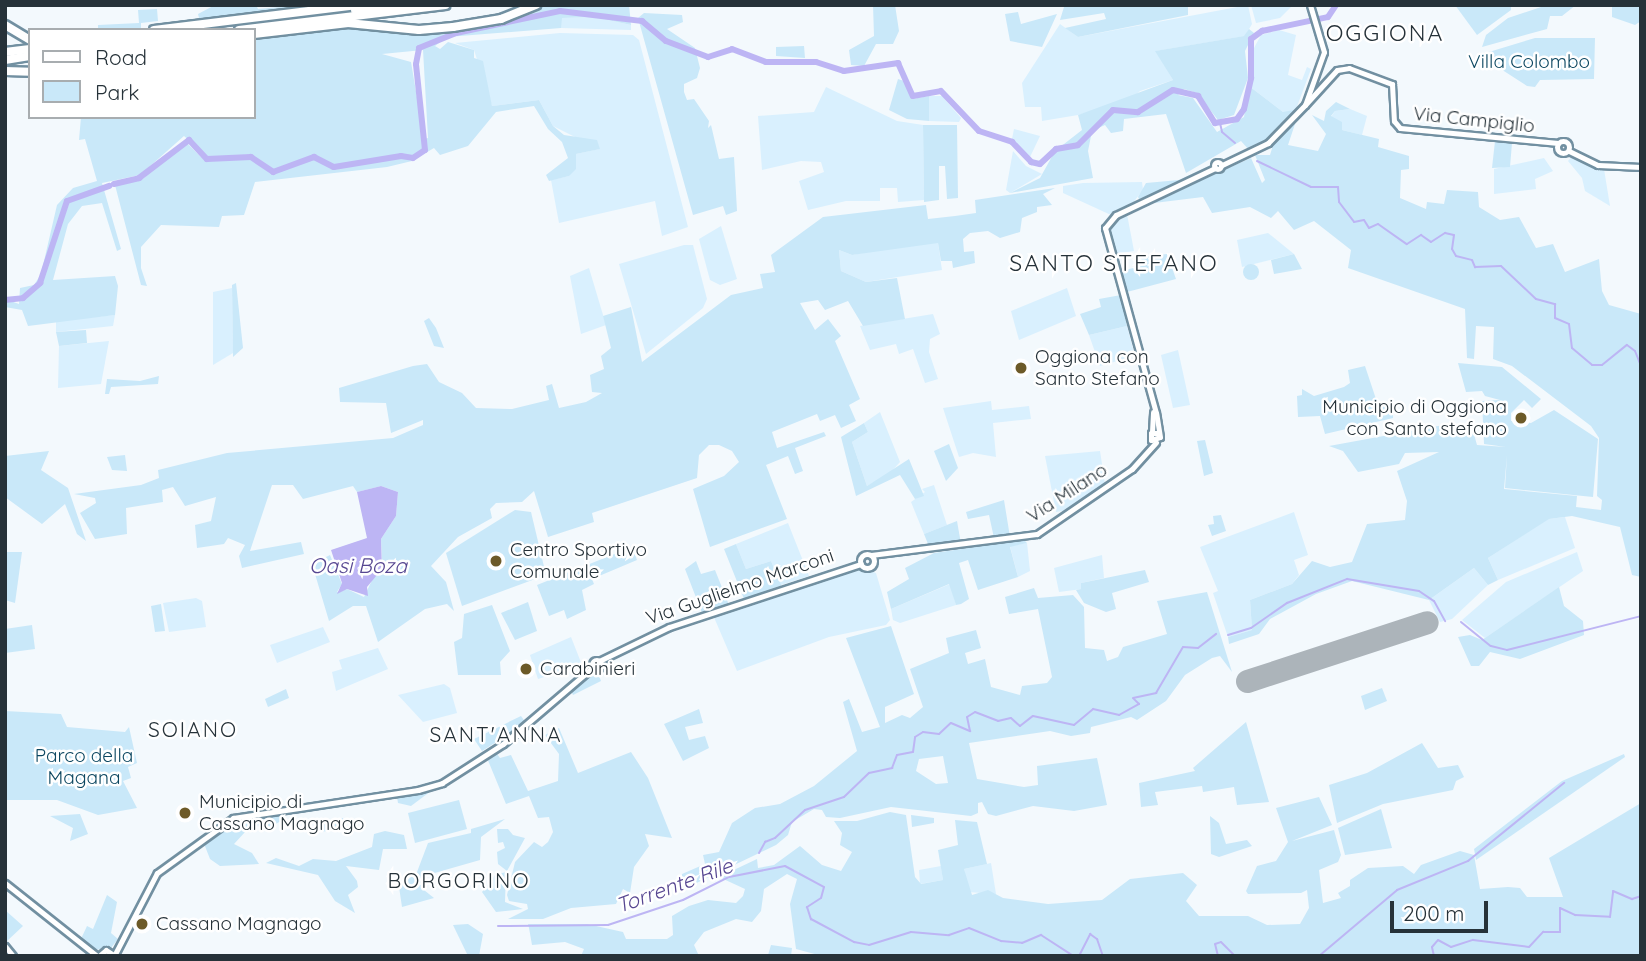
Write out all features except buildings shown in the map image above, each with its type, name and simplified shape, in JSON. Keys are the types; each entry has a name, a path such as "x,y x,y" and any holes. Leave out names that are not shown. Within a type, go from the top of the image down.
{"highway":[{"path":"170,28 359,5"},
{"path":"213,28 394,5"},
{"path":"255,28 444,5"},
{"path":"256,34 348,23 419,30 453,27 501,19 536,5"},
{"path":"5,25 28,39"},
{"path":"5,52 28,49"},
{"path":"5,60 28,56"},
{"path":"5,71 28,72"}],"street":[{"path":"1293,118 1310,93 1324,52 1310,5"},
{"path":"1293,118 1305,105 1310,93 1319,57 1320,37"},
{"name":"Via Campiglio","path":"1310,93 1321,87 1337,70 1349,68 1392,84 1394,121 1401,128 1558,145 1563,154 1569,151 1598,165 1641,167"},
{"path":"1312,84 1321,87"},
{"name":"Via Milano","path":"885,557 1027,537 1124,475 1140,461 1154,436 1150,395 1105,232 1110,220 1215,168 1217,162 1222,165 1261,148 1293,118"},
{"path":"871,555 885,557 868,568 861,561 871,555"},
{"path":"871,555 873,563"},
{"name":"Via Guglielmo Marconi","path":"113,953 155,876 167,863 240,815 386,796 442,783 503,744 602,662 660,630 861,561"},
{"path":"5,883 98,956 113,953"},
{"path":"5,946 13,956"}],"shaded area":[{"path":"1248,5 1252,24 1245,36 1156,51 1173,80 1140,91 1131,99 1078,115 1042,121 1041,107 1025,107 1022,83 1060,24 1078,37"},
{"path":"1251,5 1293,5 1280,18 1256,23"},
{"path":"594,17 631,25 631,30 561,28 561,18"},
{"path":"1279,30 1296,35 1288,75 1302,80 1307,67 1311,69 1295,112 1283,112 1249,86 1254,48 1261,35"},
{"path":"560,33 633,35 639,40 688,227 662,236 655,201 559,223 551,180 569,176 576,154 599,149 553,126 539,100 492,106 474,50 455,43"},
{"path":"826,87 897,121 923,125 924,200 898,202 897,188 880,188 880,201 846,201 808,210 799,181 824,172 821,162 801,161 762,170 758,116 814,112"},
{"path":"929,96 942,96 961,118 959,122 929,121"},
{"path":"1350,109 1367,116 1362,135 1342,130 1331,117 1335,111"},
{"path":"1014,129 1040,136 1030,157 1012,139"},
{"path":"1013,151 1026,166 1042,174 1010,193 1006,190"},
{"path":"1572,156 1604,169 1610,206 1585,191 1582,178 1568,161"},
{"path":"1544,158 1553,171 1535,179 1536,189 1494,194 1494,169"},
{"path":"1142,182 1143,190 1132,204 1111,215 1063,193 1063,186 1083,183"},
{"path":"1127,214 1134,251 1114,254 1109,228"},
{"path":"721,226 737,279 720,285 710,280 699,239"},
{"path":"1268,233 1294,254 1242,267 1237,240"},
{"path":"923,242 938,243 942,270 866,282 841,271 839,250 852,255"},
{"path":"684,245 693,245 707,299 703,308 646,354 619,264"},
{"path":"589,268 606,325 581,334 570,276"},
{"path":"232,288 233,353 213,365 213,292"},
{"path":"1067,288 1076,316 1019,340 1011,311"},
{"path":"933,314 940,334 930,339 929,352 938,379 925,383 913,349 899,354 896,344 870,350 860,326"},
{"path":"115,315 113,326 56,332 56,321"},
{"path":"1127,326 1135,356 1100,366 1089,335"},
{"path":"109,341 101,384 58,388 59,346"},
{"path":"1178,350 1190,405 1173,408 1161,355"},
{"path":"991,401 992,410 1029,406 1031,419 993,423 996,457 973,453 959,457 943,408"},
{"path":"880,412 900,462 890,473 867,486 852,442 868,432 864,423"},
{"path":"1100,451 1105,484 1068,510 1056,512 1045,456"},
{"path":"934,485 947,525 924,534 911,502 925,492 922,489"},
{"path":"1294,512 1308,555 1294,560 1299,575 1292,584 1250,600 1252,630 1228,637 1213,593 1218,591 1200,547"},
{"path":"1565,517 1575,548 1498,580 1488,558 1548,519"},
{"path":"788,523 809,576 781,585 771,561 746,569 736,544"},
{"path":"1027,543 1030,571 1018,577 1010,546"},
{"path":"1577,552 1583,571 1485,638 1462,620 1506,582"},
{"path":"1102,555 1104,578 1081,583 1082,589 1059,592 1054,568"},
{"path":"856,566 876,573 890,620 886,625 829,637 737,671 713,615 741,605 743,608"},
{"path":"1474,568 1488,585 1452,619 1440,622 1429,600"},
{"path":"950,584 956,605 900,623 893,620 891,609"},
{"path":"196,598 202,601 206,627 169,632 163,603"},
{"path":"323,627 330,642 277,663 270,645"},
{"path":"571,637 582,665 538,679 530,655"},
{"path":"378,648 388,669 336,691 332,672 342,669 339,660"},
{"path":"444,684 450,688 457,713 423,722 398,695"},
{"path":"991,863 996,894 968,892 964,869"},
{"path":"941,866 943,880 920,884 919,870"}],"green space":[{"path":"215,5 256,5 258,9 304,5 305,10 200,22 198,14"},
{"path":"546,5 629,5 631,25 594,17 562,18 561,28 447,37 435,46 440,49 448,42 474,50 474,58 483,61 492,106 539,100 553,126 564,135 597,140 600,149 576,154 576,169 569,176 549,181 546,175 568,158 562,142 548,129 534,106 496,112 468,146 440,155 434,148 412,161 387,167 255,182 244,215 222,216 219,227 161,225 141,247 141,268 147,286 141,285 115,185 144,178 157,162 186,142 201,157 226,161 207,157 184,136 140,175 102,183 121,249 117,251 102,203 82,206 68,224 53,280 115,276 118,286 115,315 28,326 22,310 5,307 5,299 19,304 20,288 34,285 41,274 57,205 73,188 97,181 85,139 79,140 81,119 256,119 256,40 353,28 409,33 479,27","holes":["423,50 428,138 424,139 411,62 382,54"]},
{"path":"873,5 895,5 899,31 893,44 876,44 864,66 851,65 849,50 874,36"},
{"path":"1188,5 1188,15 1078,37 1065,28 1106,19 1104,13 1060,20 1064,7"},
{"path":"1455,5 1511,5 1511,10 1477,35"},
{"path":"1547,5 1576,5 1562,16 1550,16 1547,29 1482,47 1486,35 1508,18"},
{"path":"1612,5 1641,5 1641,21 1635,25 1612,17"},
{"path":"157,9 158,21 141,23 141,28 98,28 98,25 139,23 138,10"},
{"path":"1018,12 1021,24 1057,14 1042,47 1010,41 1005,14"},
{"path":"644,13 682,15 683,22 667,29 695,48 700,68 697,78 684,84 684,92 687,100 694,99 709,121 708,128 711,125 719,159 734,157 737,211 726,215 723,206 693,215 638,18"},
{"path":"1249,29 1254,33 1245,51 1248,78 1234,115 1218,120 1197,93 1184,89 1178,95 1193,98 1217,132 1244,117 1249,86 1283,112 1294,110 1260,145 1249,150 1241,141 1186,173 1166,114 1124,119 1123,131 1111,133 1105,125 1092,131 1088,151 1093,178 1010,193 1040,178 1055,151 1082,130 1078,115 1173,80 1155,51 1244,36"},
{"name":"Villa Colombo","path":"1535,38 1595,38 1594,79 1540,80 1535,87 1527,86 1479,55"},
{"path":"804,46 805,58 776,56 776,47"},
{"path":"898,79 904,81 912,99 929,96 929,121 907,119 889,110"},
{"path":"1336,102 1350,109 1335,111 1331,116 1342,122 1342,130 1379,139 1378,147 1409,156 1409,169 1401,170 1400,198 1426,209 1427,202 1444,204 1447,190 1478,192 1479,207 1500,220 1519,217 1536,248 1553,244 1565,272 1599,259 1602,291 1609,305 1641,314 1641,577 1632,575 1620,527 1572,516 1549,519 1488,558 1498,580 1488,585 1474,568 1429,600 1352,581 1316,594 1270,619 1259,634 1229,644 1228,637 1252,630 1250,600 1292,584 1312,561 1330,567 1352,562 1367,524 1405,520 1407,501 1397,471 1439,452 1405,453 1399,464 1358,472 1343,451 1329,446 1449,424 1471,424 1477,445 1506,447 1484,444 1482,401 1500,400 1485,396 1482,391 1466,392 1458,363 1502,367 1541,399 1532,408 1524,400 1511,413 1511,421 1531,423 1554,410 1598,439 1593,497 1505,488 1507,455 1504,489 1577,496 1576,507 1601,510 1602,500 1597,496 1599,438 1591,426 1512,366 1493,359 1494,327 1476,326 1474,359 1467,358 1465,309 1348,268 1351,250 1314,221 1294,230 1278,211 1271,218 1250,207 1212,213 1203,197 1146,204 1251,158 1262,183 1265,180 1255,155 1270,155 1274,142 1297,118 1288,145 1318,151 1326,134 1312,115 1324,121 1326,111"},
{"path":"923,125 957,125 958,198 947,199 945,166 939,166 939,200 924,202"},
{"path":"1495,141 1512,143 1510,167 1492,168"},
{"path":"1209,166 1209,170 1140,201 1138,197 1146,183 1179,180"},
{"path":"1055,188 1043,194 1052,205 1037,207 1037,212 1022,218 1020,232 1000,238 988,231 970,233 963,239 964,252 974,251 975,263 953,268 952,261 941,261 938,243 852,255 839,250 841,271 866,282 897,278 905,319 863,326 848,301 825,310 818,300 800,303 815,330 828,319 841,336 835,341 860,399 849,405 856,421 841,428 835,415 820,421 817,414 772,432 777,448 824,432 826,436 795,448 803,471 795,474 788,456 766,465 787,519 710,547 693,489 724,476 739,462 732,451 719,445 709,445 699,455 697,478 592,513 594,522 548,537 534,491 522,502 496,503 490,509 492,518 458,537 431,566 446,582 454,611 447,604 425,609 378,642 366,606 353,606 329,621 312,564 330,555 342,584 337,592 347,589 364,597 382,559 381,539 396,516 398,492 381,486 357,492 353,486 303,499 293,485 272,485 250,551 301,542 304,554 242,568 239,556 245,545 228,538 224,544 197,548 195,525 211,521 216,497 185,506 173,487 162,490 163,502 126,508 127,534 95,539 80,513 96,503 95,498 74,494 141,485 159,478 158,470 227,453 393,438 423,425 423,420 391,433 386,403 340,402 339,388 413,366 427,364 439,382 462,393 476,408 512,409 549,400 546,386 552,384 559,408 586,402 602,393 592,392 590,375 604,369 601,356 611,348 603,316 631,307 642,362 731,295 763,288 760,274 775,272 771,255 823,217 926,205 928,219 955,216 976,213 975,200"},
{"path":"1167,254 1176,279 1127,292 1121,271 1150,264 1142,264 1141,257"},
{"path":"1294,254 1302,269 1274,274 1271,260"},
{"path":"1248,264 1254,264 1259,272 1257,278 1248,280 1243,275 1243,269"},
{"path":"236,283 243,348 233,357 232,285"},
{"path":"1121,295 1127,326 1089,335 1080,314 1101,307 1099,299"},
{"path":"429,318 444,348 434,346 424,321"},
{"path":"86,330 87,343 59,346 56,332"},
{"path":"1365,366 1376,399 1393,412 1393,418 1325,434 1320,416 1298,417 1297,396 1302,395 1302,389 1314,396 1344,387 1350,383 1348,370"},
{"path":"159,376 158,384 111,387 109,394 105,394 107,379 140,381"},
{"path":"864,423 868,432 852,442 867,486 909,459 924,496 915,499 900,475 856,496 841,437"},
{"path":"1205,440 1213,473 1204,476 1197,441"},
{"path":"949,444 958,468 946,481 934,451"},
{"path":"49,451 41,470 68,488 86,541 77,534 65,504 42,524 5,497 5,456"},
{"path":"125,455 127,471 112,470 107,457"},
{"path":"1004,500 1010,537 994,538 989,515 968,519 966,512"},
{"name":"Centro Sportivo Comunale","path":"515,510 531,512 546,575 462,606 446,553"},
{"path":"1221,515 1226,531 1212,536 1208,525 1214,524 1213,516"},
{"path":"957,521 961,544 930,549 924,534"},
{"path":"1024,540 1027,543 1010,547 1018,577 978,590 968,560 959,563 969,599 956,605 949,584 891,609 887,592 909,579 905,568 934,553"},
{"path":"736,544 746,569 771,561 782,587 744,599 724,549"},
{"path":"632,547 637,560 592,579 594,584 582,590 586,610 567,619 564,610 549,616 537,585"},
{"path":"5,552 22,552 15,603 5,600"},
{"path":"696,561 701,574 715,570 729,605 702,613 685,569"},
{"path":"1145,570 1149,582 1112,593 1116,609 1106,612 1084,603 1076,590 1081,589 1081,583"},
{"path":"1559,587 1564,606 1583,621 1584,635 1520,659 1490,652 1479,666 1471,666 1458,637 1470,635 1482,640"},
{"path":"1034,588 1038,598 1073,595 1084,607 1085,648 1104,650 1107,661 1118,657 1123,647 1167,634 1157,601 1207,592 1232,672 1220,656 1212,658 1185,675 1166,701 1137,720 1131,717 1091,727 1090,733 1071,736 1050,731 969,743 977,779 1024,787 1038,785 1037,766 1097,758 1107,805 1074,811 1033,806 996,816 988,814 982,802 978,803 978,813 971,816 891,807 840,818 826,817 822,810 814,809 792,822 788,835 776,845 682,890 682,874 705,864 703,855 719,852 732,823 755,808 780,804 814,786 857,751 843,702 849,699 862,732 880,727 846,638 891,626 914,694 885,707 885,723 902,715 910,718 923,707 910,669 949,653 946,638 976,630 981,648 965,653 968,664 985,659 991,687 1020,695 1022,686 1047,683 1052,677 1038,609 1009,614 1005,597","holes":["943,756 948,783 936,784 916,771 919,759"]},
{"path":"528,602 537,631 515,640 501,613"},
{"path":"161,604 165,631 155,632 151,606"},
{"path":"492,605 510,651 500,662 501,675 458,675 454,642 462,638 464,614"},
{"path":"32,625 35,649 5,653 5,629"},
{"path":"597,671 601,681 573,695 571,691"},
{"path":"1382,688 1387,701 1365,710 1361,696"},
{"path":"286,689 289,698 268,707 265,699"},
{"path":"699,709 703,723 685,727 689,740 705,736 709,748 683,761 664,724"},
{"name":"Parco della Magana","path":"5,711 61,714 67,727 125,732 129,727 137,763 128,767 131,778 123,781 137,808 98,815 57,800 5,800"},
{"path":"521,716 526,723 482,751 474,739"},
{"path":"1246,722 1269,802 1237,805 1234,787 1203,792 1202,786 1155,792 1158,805 1141,807 1139,783 1195,771 1193,768"},
{"path":"559,728 578,773 631,752 648,778 672,838 645,834 649,846 634,867 630,893 623,889 616,904 571,908 543,919 508,919 528,909 527,904 509,901 507,895 515,862 534,842 542,847 553,832 549,817 538,818 529,796 506,804 487,758 495,751 500,758 511,755 528,791 558,781 559,754 545,735"},
{"path":"1422,743 1438,768 1458,765 1464,777 1456,781 1453,790 1383,804 1337,823 1329,785 1367,773"},
{"path":"1624,754 1625,757 1476,860 1474,849 1562,781"},
{"path":"435,788 411,806 398,803 397,797"},
{"path":"1319,797 1332,825 1292,841 1334,830 1341,855 1338,862 1319,870 1323,903 1341,898 1338,893 1350,886 1350,880 1368,868 1403,866 1414,874 1421,865 1460,851 1474,855 1480,889 1520,888 1527,897 1563,897 1549,858 1641,803 1641,956 822,956 796,949 790,904 797,879 787,874 764,889 761,911 752,922 736,919 704,932 694,945 699,956 581,956 584,949 565,942 532,945 528,924 587,924 623,932 626,939 667,939 673,935 672,916 689,906 708,900 736,903 743,896 745,889 719,877 757,859 758,868 774,865 800,846 822,865 841,871 852,852 840,845 842,833 834,821 857,821 890,812 906,815 915,877 921,884 943,880 938,850 958,845 955,820 977,822 987,864 964,869 972,895 988,890 1003,898 1048,904 1102,900 1130,879 1183,873 1197,885 1186,901 1199,916 1248,916 1267,925 1300,924 1309,908 1307,890 1301,893 1248,894 1246,891 1257,866 1276,861 1288,842 1276,808"},
{"path":"459,800 467,829 415,843 408,813"},
{"path":"1381,809 1392,848 1345,855 1338,828"},
{"path":"80,814 88,834 70,841 73,828 50,816"},
{"path":"270,814 286,818 269,828 256,826 246,831 234,844 252,853 259,864 220,866 210,859 203,841 233,822"},
{"path":"911,815 934,818 934,823 912,827"},
{"path":"1210,816 1219,823 1226,844 1247,840 1252,846 1219,857 1211,854"},
{"path":"343,818 345,829 319,832 316,827"},
{"path":"505,819 481,837 480,860 424,876 424,890 434,898 402,907 399,887 417,872 428,843 471,833 471,829"},
{"path":"497,829 508,829 513,835 525,838 507,871 498,864 497,852 505,848 503,842 498,843"},
{"path":"385,831 404,835 407,849 383,849 379,870 346,866 357,881 358,887 348,895 355,913 335,901 318,875 266,863 276,858 299,866 313,859 336,861 372,847 374,834"},
{"path":"506,872 505,902 523,909 496,912 482,892 495,875"},
{"path":"107,895 117,902 111,933 118,939 111,948 93,950 80,941 87,926 93,929"},
{"path":"5,910 23,926 6,942 5,940"},
{"path":"468,924 483,934 479,956 468,956 453,925"},
{"path":"771,945 792,948 791,956 768,955"}],"water":[{"name":"Oasi Boza","path":"381,486 398,492 396,516 381,539 382,569 367,587 368,596 347,589 337,594 342,583 331,550 367,538 357,492"}],"waterway":[{"path":"114,184 139,178 189,140 207,159 251,157 273,172 314,157 334,167 401,156 413,158 425,150 416,64 419,48 456,33 560,11 642,21 666,41 708,57 732,49 766,62 816,62 844,71 898,63 913,96 941,91 979,131 1012,142 1031,162 1040,164 1056,149 1078,145 1113,110 1138,112 1173,90 1198,96 1215,123 1237,119 1244,109 1251,78 1251,39 1262,31 1328,17 1336,5"},
{"path":"1220,123 1222,132 1235,143"},
{"path":"1257,161 1311,187 1338,187 1339,202 1354,222 1364,220 1369,228 1378,224 1407,244 1421,235 1431,242 1445,233 1454,235 1452,249 1456,256 1472,260 1475,267 1501,266 1536,299 1555,304 1555,318 1569,324 1572,348 1592,365 1602,365 1627,345 1635,351 1641,366"},
{"path":"5,300 23,298 40,283 67,201 109,186"},
{"path":"1641,373 1641,387"},
{"path":"1228,635 1251,628 1287,603 1347,579 1419,591 1434,601 1445,621"},
{"path":"1461,622 1491,646 1507,650 1641,616"},
{"path":"759,853 765,842 775,838 805,810 844,797 869,773 892,768 897,755 913,752 915,737 923,732 939,734 951,723 970,731 967,717 975,712 998,721 1011,718 1020,726 1033,716 1074,725 1093,709 1119,715 1139,704 1133,698 1156,693 1183,647 1198,648 1216,634"},
{"path":"1319,956 1397,890 1468,861 1564,783"},
{"name":"Torrente Rile","path":"498,926 608,925 683,900 729,877 785,866 824,887 821,898 807,907 811,919 854,942 869,945 911,932 949,935 969,928 1001,941 1022,943 1041,935 1073,956"},
{"name":"Torrente Rile","path":"1434,956 1432,947 1438,940 1451,947 1473,940 1529,947 1543,932 1560,932 1560,908 1575,915 1610,917 1613,891 1632,899 1641,896"},
{"name":"Torrente Rile","path":"1079,956 1090,934 1097,939 1103,956"},
{"name":"Torrente Rile","path":"1218,956 1215,944 1221,942 1235,956"},
{"name":"Torrente Rile","path":"1188,956 1205,956"}],"runway":[{"path":"1247,681 1427,622"}],"place":[{"name":"Oggiona con Santo Stefano","path":"1021,368"},
{"name":"Municipio di Oggiona con Santo stefano","path":"1521,418"},
{"name":"Centro Sportivo Comunale","path":"496,561"},
{"name":"Carabinieri","path":"526,669"},
{"name":"Municipio di Cassano Magnago","path":"185,813"},
{"name":"Cassano Magnago","path":"142,924"}],"district":[{"name":"OGGIONA","path":"1385,33"},
{"name":"SANTO STEFANO","path":"1114,263"},
{"name":"SOIANO","path":"193,729"},
{"name":"SANT'ANNA","path":"496,734"},
{"name":"BORGORINO","path":"459,880"}]}
